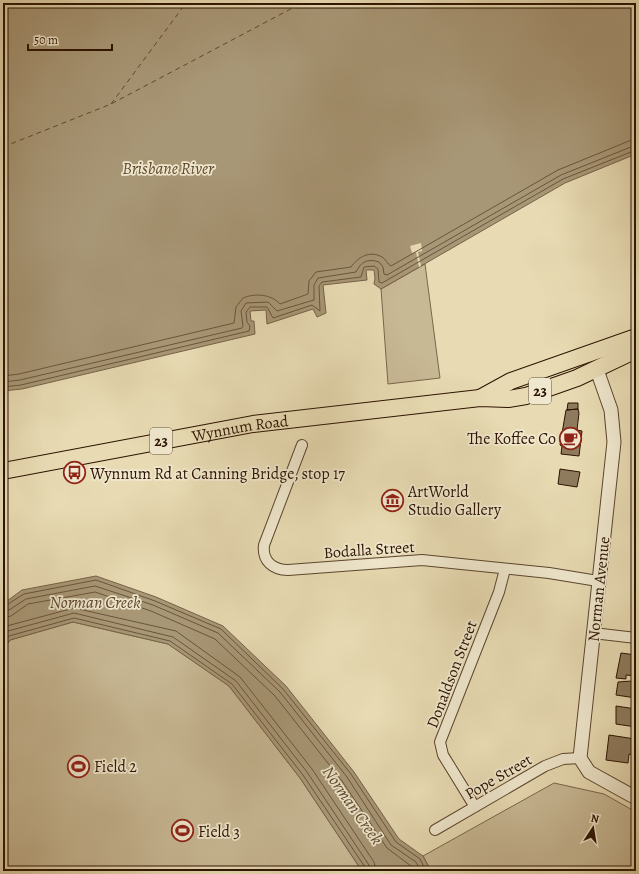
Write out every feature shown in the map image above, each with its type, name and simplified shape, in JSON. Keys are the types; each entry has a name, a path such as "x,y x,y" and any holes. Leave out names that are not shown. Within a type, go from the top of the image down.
{"main road":[{"name":"Wynnum Road","path":"480,398 511,381 636,338"},
{"name":"Wynnum Road","path":"3,470 253,424 480,398 508,399 526,396 597,370 636,350"},
{"name":"Norman Avenue","path":"591,354 597,370"}],"street":[{"name":"Norman Avenue","path":"580,758 614,430 609,400 597,370"},
{"name":"Bodalla Street","path":"302,445 264,545 265,558 274,567 288,570 422,560 598,581"},
{"name":"Donaldson Street","path":"475,807 443,755 440,742 499,592 505,569"},
{"path":"593,633 636,638"},
{"name":"Pope Street","path":"435,830 554,762 563,759 580,758"},
{"path":"580,758 589,772 636,798"}],"shaded area":[{"path":"425,264 440,378 388,384 381,289"},
{"path":"73,622 168,644 229,686 300,778 362,871 3,871 3,650 10,640"},
{"path":"554,783 604,794 636,812 636,871 431,871 423,856"}],"water":[{"name":"Brisbane River","path":"3,3 636,3 636,154 565,183 381,289 374,284 374,270 366,270 367,280 323,285 326,313 317,317 313,309 267,324 266,310 250,311 251,321 254,321 255,334 22,389 3,391"},
{"name":"Norman Creek","path":"96,576 156,597 223,626 286,686 354,772 399,839 423,856 431,871 362,871 300,778 229,686 168,644 73,622 10,640 3,650 3,604 22,590"}],"pier":[{"path":"421,243 422,251 418,252 421,266 419,267 416,252 412,253 410,246"}],"building":[{"path":"568,403 578,403 578,409 567,410"},
{"name":"The Koffee Co","path":"578,409 577,430 582,431 579,456 561,454 562,446 560,445 566,410"},
{"path":"560,469 580,472 577,487 558,484"},
{"path":"621,653 636,655 636,676 626,675 626,679 616,678"},
{"path":"618,682 636,682 636,698 616,695"},
{"path":"616,706 636,709 636,727 616,724"},
{"path":"609,735 635,739 633,755 629,754 628,763 606,760"}],"ferry route":[{"path":"111,104 186,3"},
{"path":"3,147 111,104 302,3"}],"place":[{"name":"The Koffee Co","path":"571,438"},
{"name":"Wynnum Rd at Canning Bridge, stop 17","path":"74,473"},
{"name":"ArtWorld Studio Gallery","path":"392,500"},
{"name":"Field 2","path":"79,766"},
{"name":"Field 3","path":"183,831"}]}
